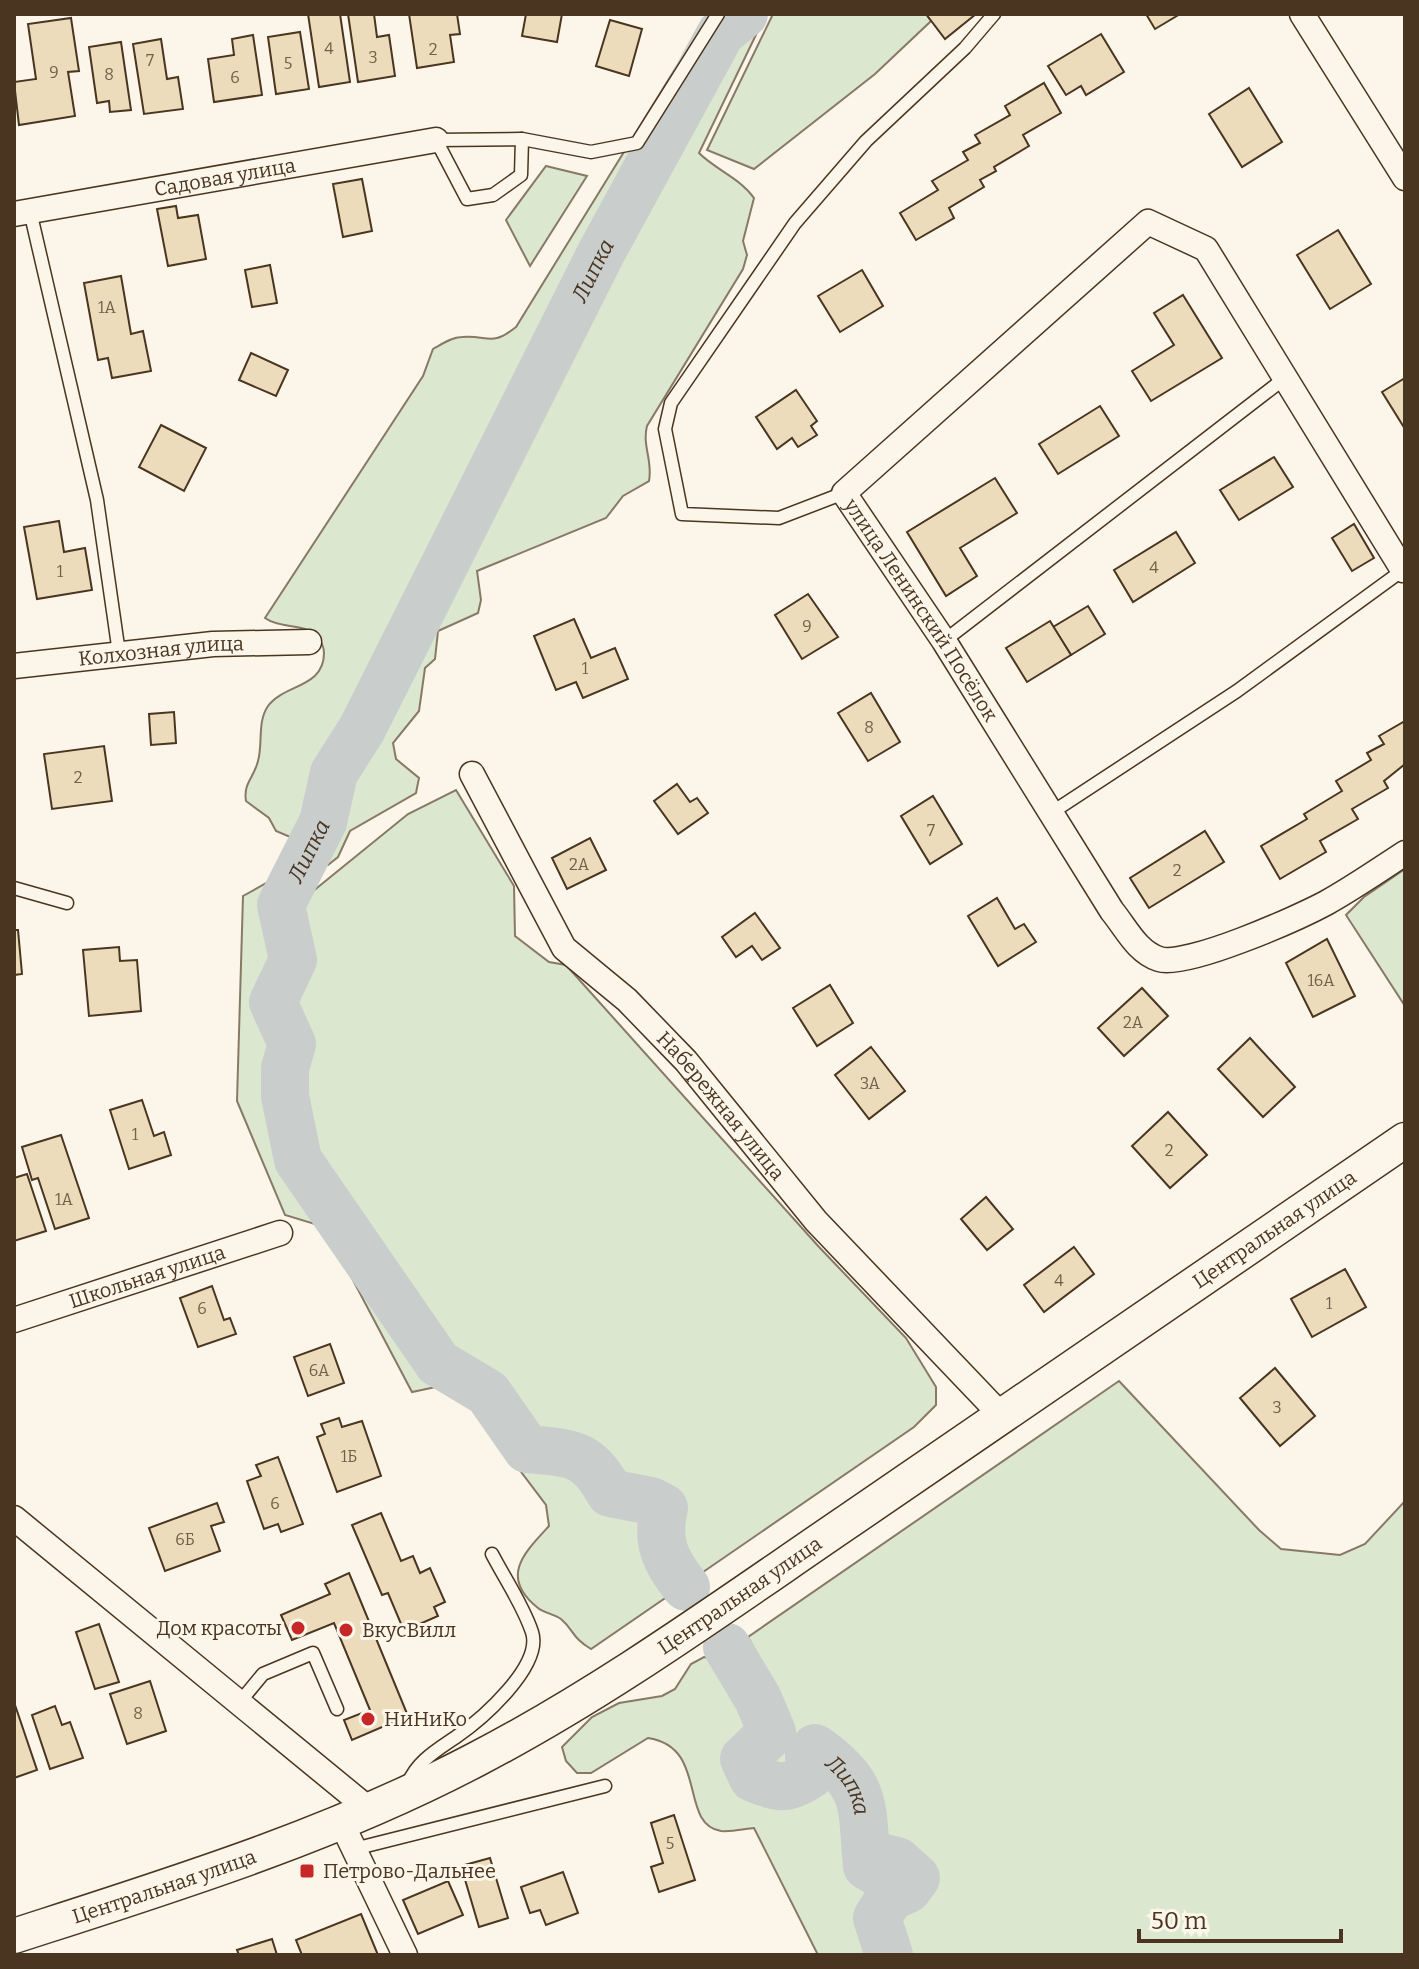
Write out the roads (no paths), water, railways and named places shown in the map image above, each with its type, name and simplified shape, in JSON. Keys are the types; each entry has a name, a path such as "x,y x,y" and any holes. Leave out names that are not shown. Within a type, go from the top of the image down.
{"main road":[{"name":"Центральная улица","path":"14,1936 356,1828 405,1795 478,1759 589,1694 1405,1140"}],"street":[{"path":"1302,14 1405,178"},
{"name":"Садовая улица","path":"22,213 436,140"},
{"name":"улица Ленинский Посёлок","path":"1404,570 1206,249 1148,222 844,493 944,641 1112,911 1144,953 1162,960 1181,961 1276,925 1325,903 1405,853"},
{"name":"Колхозная улица","path":"14,666 213,644 309,642"},
{"name":"Набережная улица","path":"472,774 564,948 627,1000 686,1061 816,1221 1002,1416"},
{"name":"Школьная улица","path":"14,1320 280,1233"},
{"path":"14,1518 239,1703 356,1828 405,1955"}],"lane":[{"path":"522,139 521,175 493,195 467,199 436,140 522,139 591,152 637,143 718,14"},
{"path":"844,493 779,518 682,514 665,429 671,403 795,223 866,141 965,48 994,14"},
{"path":"22,213 97,500 119,653"},
{"path":"944,641 1285,378"},
{"path":"1051,813 1237,691 1404,570"},
{"path":"14,888 67,903"},
{"path":"405,1795 413,1771 466,1730 516,1681 533,1655 533,1633 492,1554"},
{"path":"239,1703 263,1674 313,1653 337,1709"},
{"path":"356,1828 605,1786"}],"waterway":[{"name":"Липка","path":"686,1587 664,1550 661,1531 664,1508 651,1501 610,1493 594,1469 577,1457 527,1449 488,1393 438,1363 298,1160 285,1096 285,1068 292,1044 273,1002 293,960 281,905 323,822 334,773 362,729 601,253 721,33 744,14"},
{"name":"Липка","path":"727,1647 758,1699 772,1732 744,1759 753,1778 776,1786 795,1784 810,1775 809,1755 815,1748 833,1762 854,1786 862,1813 867,1866 879,1873 885,1858 897,1861 916,1878 908,1889 890,1897 877,1918 889,1955"}],"place":[{"name":"Дом красоты","path":"298,1628"},
{"name":"ВкусВилл","path":"346,1630"},
{"name":"НиНиКо","path":"368,1719"},
{"name":"Петрово-Дальнее","path":"307,1871"}]}
